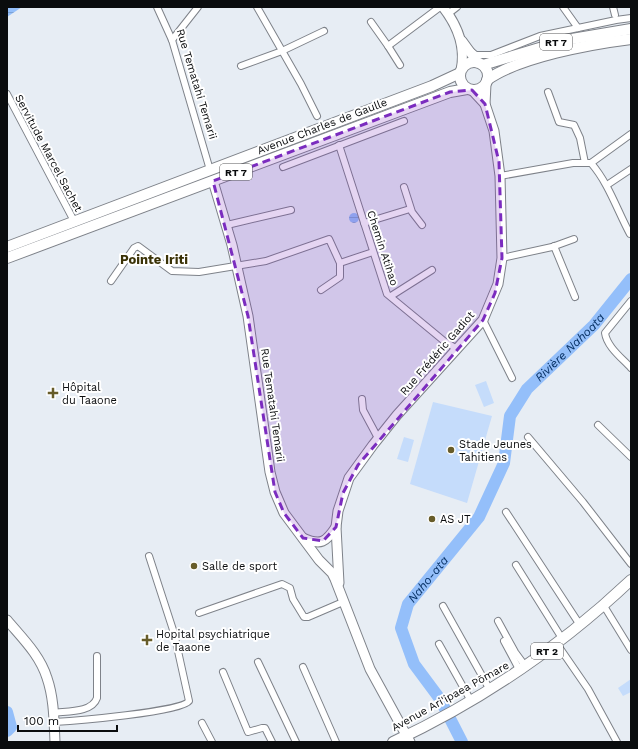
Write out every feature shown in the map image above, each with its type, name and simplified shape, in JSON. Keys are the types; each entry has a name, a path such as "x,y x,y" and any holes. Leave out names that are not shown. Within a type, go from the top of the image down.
{"main road":[{"path":"444,9 460,40 487,71 486,82"},
{"name":"RT 7","path":"460,72 468,63 480,64 566,40 631,29"},
{"name":"RT 7","path":"469,89 478,90 498,73 554,54 631,39"},
{"path":"460,40 463,61 460,72 460,80 469,89"},
{"name":"Avenue Charles de Gaulle","path":"7,247 432,86 460,72"},
{"name":"Rue Frédéric Gadiot","path":"332,573 331,546 338,511 350,478 378,438 483,320 495,293 502,258 500,176 494,131 485,104 486,82"},
{"name":"Rue Frédéric Gadiot","path":"469,89 485,104"},
{"name":"Avenue Charles de Gaulle","path":"7,258 450,92 469,89"},
{"name":"Rue Tematahi Temarii","path":"213,180 237,267 253,347 272,482 284,513 319,560 332,573 339,590"},
{"path":"303,538 315,542 324,541 336,527"},
{"name":"Rue Frédéric Gadiot","path":"336,527 339,590"},
{"name":"Avenue Ari'ipaea Pōmare","path":"393,742 408,739 438,719 490,690 523,669 560,642 604,606 631,580"},
{"path":"339,590 370,669 408,739"},
{"path":"7,620 25,640 39,660 47,677 56,742"}],"street":[{"name":"Rue Tematahi Temarii","path":"157,7 172,40 210,170"},
{"path":"172,40 198,7"},
{"path":"256,7 282,51 317,116"},
{"path":"388,46 444,9 456,7"},
{"path":"563,7 578,28"},
{"path":"614,7 615,15"},
{"path":"469,52 471,51 476,55 491,55 540,36 631,18"},
{"path":"371,22 400,64"},
{"path":"241,66 282,51 324,31"},
{"path":"548,92 559,122 574,125 588,163 607,185 622,220 631,234"},
{"name":"Servitude Marcel Sachet","path":"7,94 74,222"},
{"path":"283,167 404,121"},
{"path":"500,176 573,163 588,163 631,134"},
{"name":"Chemin Atihao","path":"339,145 387,294 444,341 457,349"},
{"path":"607,185 631,169"},
{"path":"404,187 410,208 422,225"},
{"path":"364,223 410,208"},
{"path":"226,225 291,210"},
{"path":"502,258 554,246 574,239"},
{"path":"111,281 134,248 138,246 172,271 199,272 237,267 266,261 329,240 340,263 340,277 321,290"},
{"path":"554,246 575,297"},
{"path":"340,263 373,252"},
{"path":"391,296 432,270"},
{"path":"631,301 605,333 613,348 631,368"},
{"path":"483,320 512,378"},
{"path":"362,399 363,410 378,438"},
{"path":"598,425 631,457"},
{"path":"528,436 583,502 631,564"},
{"path":"506,512 580,625"},
{"path":"54,722 157,712 182,706 187,704 189,701 174,633 149,556"},
{"path":"516,565 617,742"},
{"path":"199,613 282,584 290,588 293,599 304,618 343,602"},
{"path":"443,606 490,690"},
{"path":"604,606 631,650"},
{"path":"496,622 523,669"},
{"path":"439,644 471,701"},
{"path":"53,713 87,708 95,703 97,698 97,656"},
{"path":"258,662 296,742"},
{"path":"303,667 336,742"},
{"path":"223,672 248,732 265,728 272,742"},
{"path":"202,723 212,742"}],"highlighted area":[{"path":"472,90 485,104 499,162 502,258 495,293 483,320 358,465 343,493 336,527 323,541 303,538 284,513 275,492 248,316 213,181 450,92"}],"shaded area":[{"path":"486,381 494,403 484,407 475,385"},
{"name":"Stade Jeunes Tahitiens","path":"433,402 492,416 467,503 410,484"},
{"path":"404,437 414,440 408,462 397,459"},
{"path":"631,679 631,692 623,696 618,688"}],"water":[{"path":"7,7 22,7 7,17"},
{"path":"354,213 359,218 354,223 349,218"}],"waterway":[{"name":"Naho-ata","path":"462,742 440,699 414,664 401,628 408,604 479,517 504,463 510,416 527,389 594,325 631,279"},
{"path":"7,712 11,727 7,731"}],"place":[{"name":"Hôpital du Taaone","path":"53,393"},
{"name":"Stade Jeunes Tahitiens","path":"451,450"},
{"name":"AS JT","path":"432,519"},
{"name":"Salle de sport","path":"194,566"},
{"name":"Hopital psychiatrique de Taaone","path":"147,640"}],"district":[{"name":"Pointe Iriti","path":"154,259"}],"water label":[{"name":"Rivière Nahoata","path":"569,346"}]}
